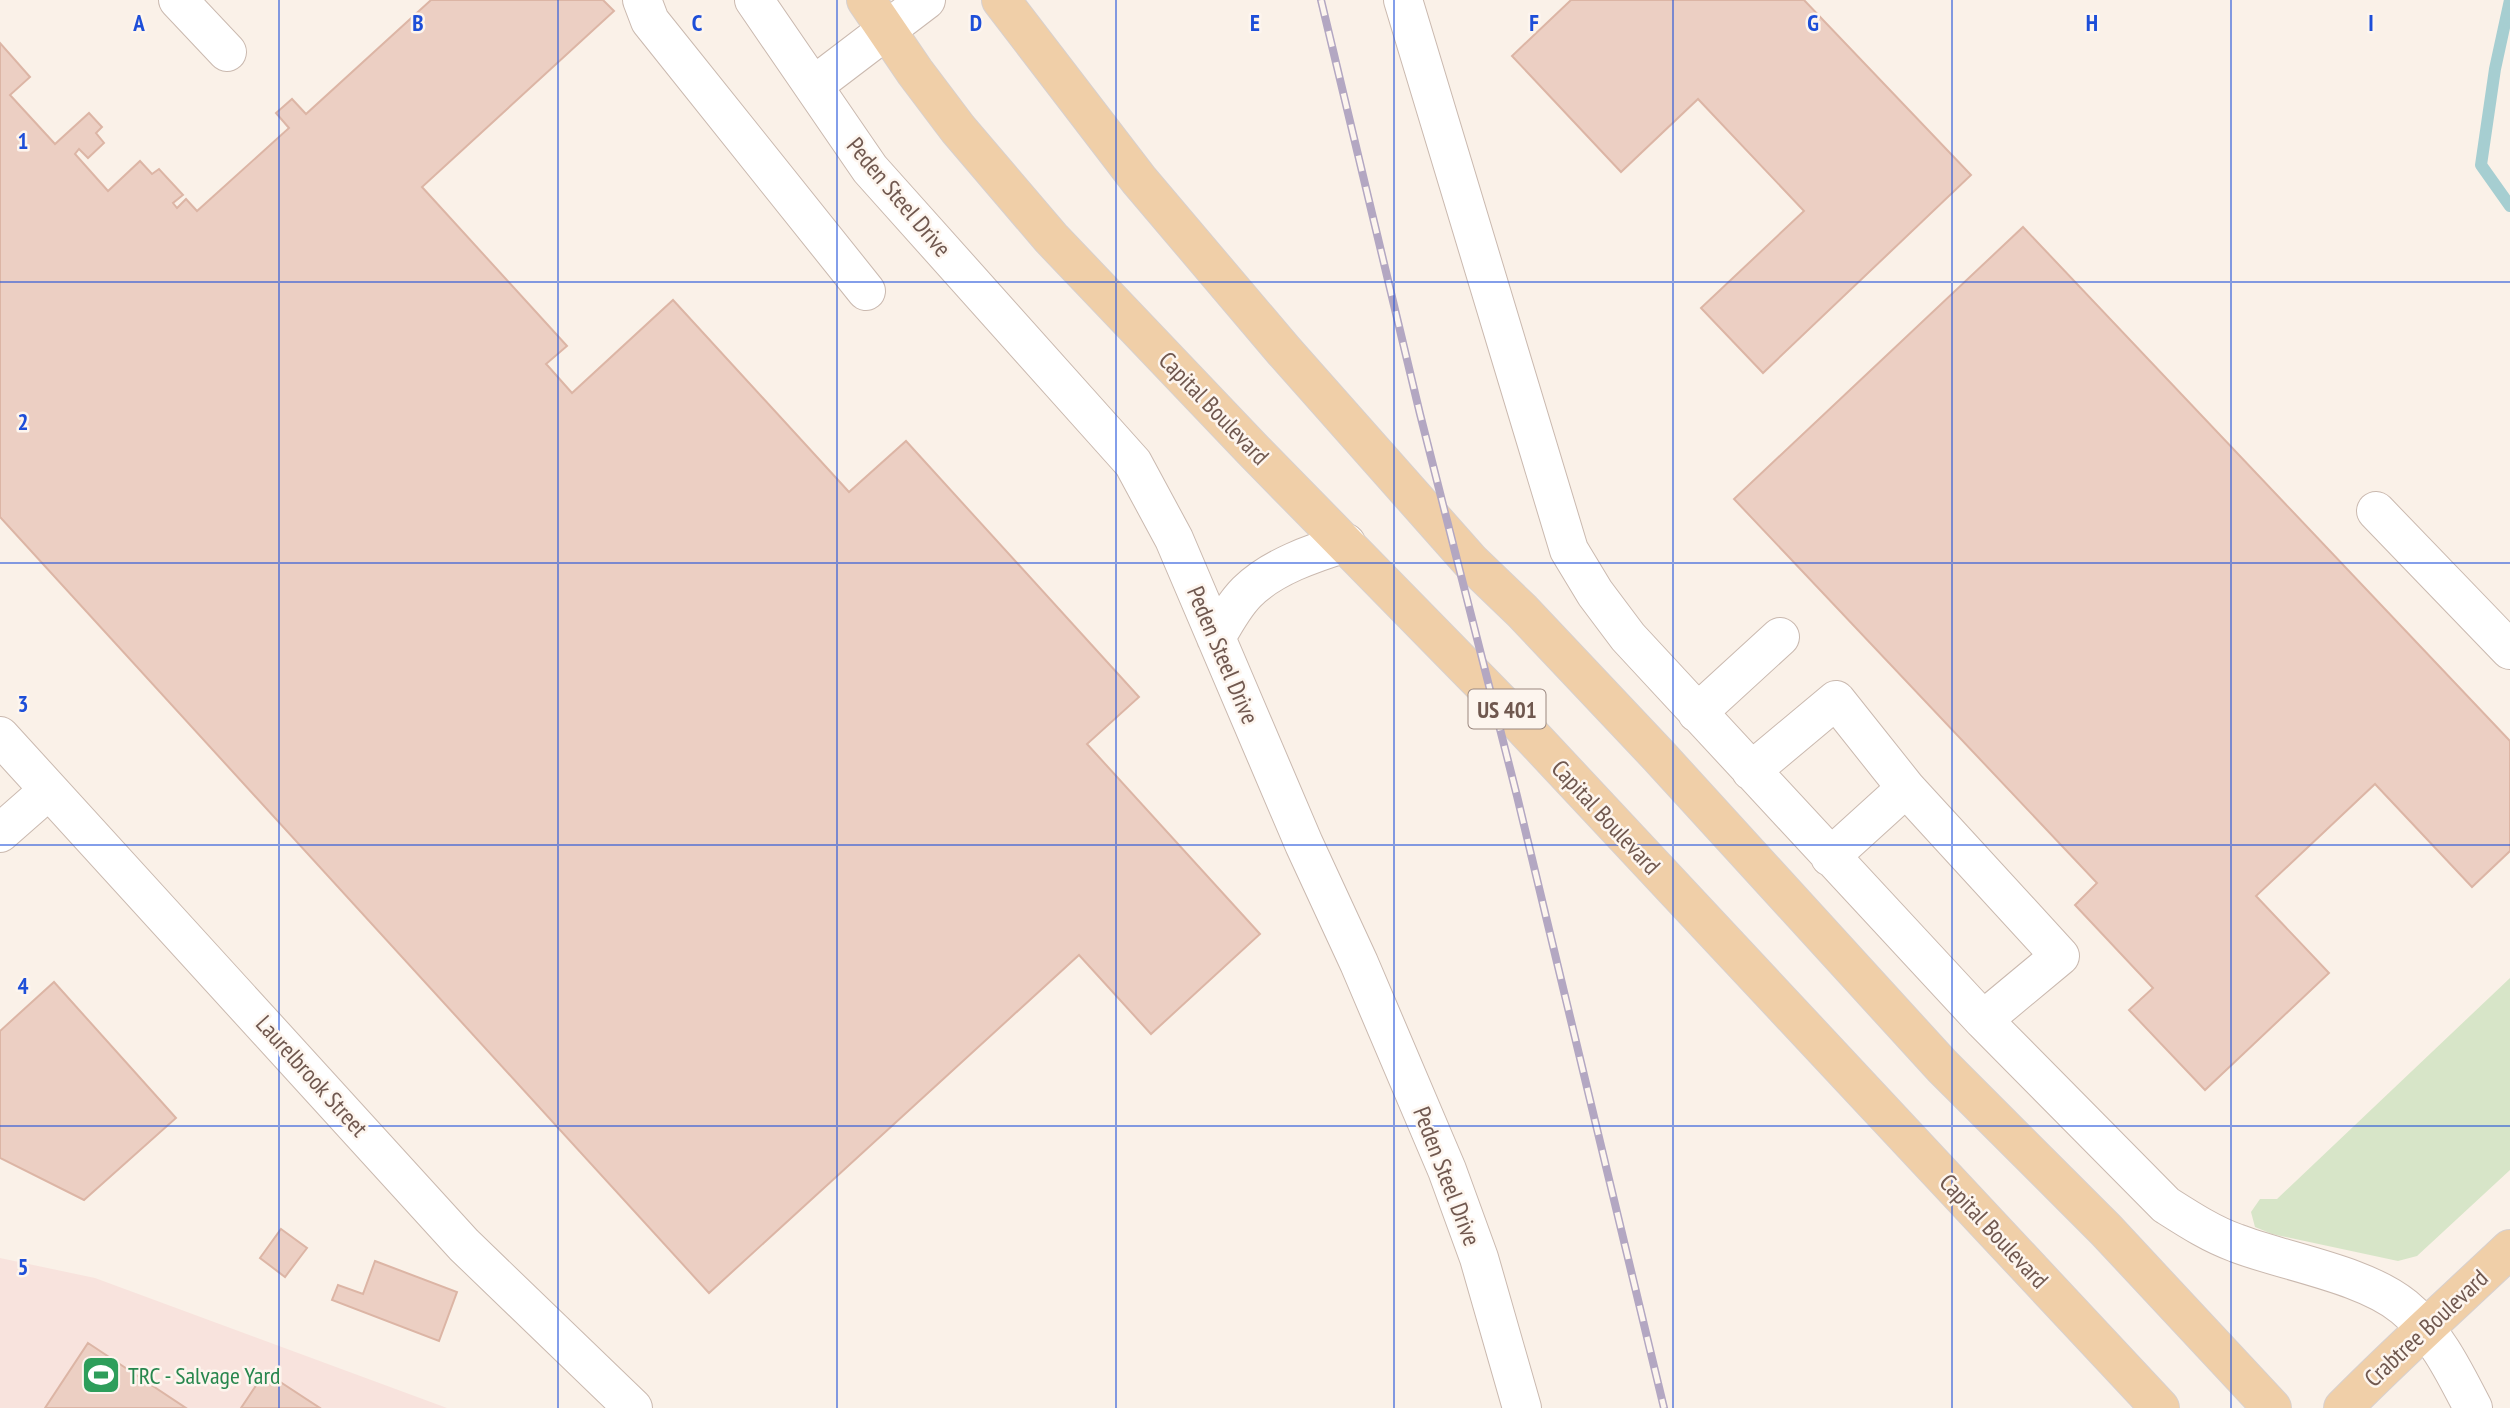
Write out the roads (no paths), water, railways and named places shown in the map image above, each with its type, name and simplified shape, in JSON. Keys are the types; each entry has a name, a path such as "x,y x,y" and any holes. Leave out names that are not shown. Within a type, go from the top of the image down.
{"main road":[{"path":"1001,0 1147,190 1284,352 1471,562 1658,755 1942,1066 2106,1230 2272,1408"},
{"name":"Capital Boulevard","path":"877,15 958,129 1051,238 1254,451 1498,700 2160,1408"},
{"name":"Crabtree Boulevard","path":"2343,1408 2510,1249"}],"street":[{"path":"178,0 227,52"},
{"path":"642,0 650,21 866,291"},
{"name":"Peden Steel Drive","path":"754,0 870,169 1133,463 1174,539 1447,1170 1479,1258 1522,1408"},
{"path":"813,86 877,15 926,0"},
{"path":"1403,0 1569,550 1595,593 1628,638 1983,1020 2166,1205 2235,1243 2331,1273 2384,1294 2404,1307 2426,1330 2473,1408"},
{"path":"2375,511 2510,650"},
{"path":"1216,638 1248,590 1288,565 1346,543"},
{"path":"1697,713 1780,637"},
{"path":"1751,771 1836,700 1906,788 2060,956 1983,1020"},
{"name":"Laurelbrook Street","path":"0,736 464,1245 633,1408"},
{"path":"1830,857 1906,788"},
{"path":"0,833 49,790"}],"waterway":[{"path":"2510,0 2495,69 2481,165 2510,206"}],"railway":[{"path":"1321,0 1664,1408"}],"place":[{"name":"TRC - Salvage Yard","path":"101,1375"}]}
